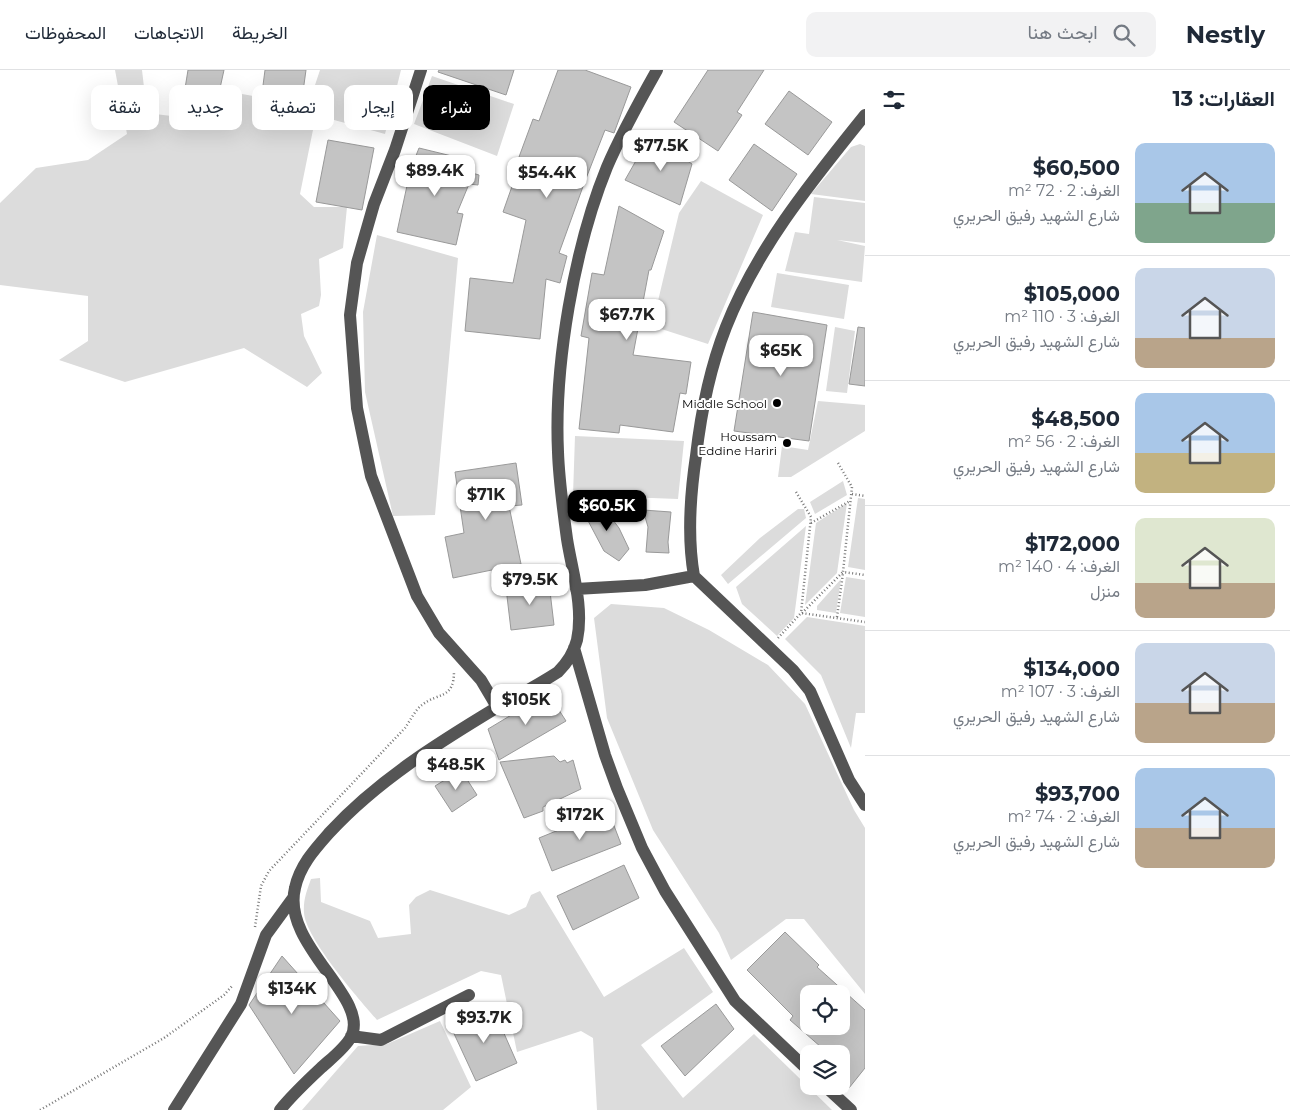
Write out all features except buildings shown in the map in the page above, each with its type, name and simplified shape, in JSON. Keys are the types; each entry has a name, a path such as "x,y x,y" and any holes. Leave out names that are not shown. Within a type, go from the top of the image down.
{"street":[{"path":"421,70 361,246 352,290 351,346 357,408 371,476 418,596 439,633 481,680 497,707"},
{"path":"174,1110 241,1004 266,935 293,898 302,868 319,844 344,817 428,751 497,707 558,672 574,648 578,628 576,589 565,524 558,452 558,405 565,338 582,248 599,189 623,133 657,70"},
{"path":"863,121 807,189 776,232 740,294 726,327 705,396 693,475 688,545 694,576 793,670 810,691 849,780 865,805"},
{"path":"576,589 645,585 694,576"},
{"path":"574,648 611,772 642,848 665,891 736,1001 800,1062"},
{"path":"280,1110 351,1036 354,1020 352,1012 300,933 294,915 293,898"},
{"path":"351,1036 381,1040 469,995"},
{"path":"835,1095 852,1110"}],"path":[{"path":"837,618 844,572 852,487 838,462"},
{"path":"796,492 811,516 801,613"},
{"path":"851,494 865,496"},
{"path":"811,523 850,500"},
{"path":"844,572 865,575"},
{"path":"774,642 844,572"},
{"path":"801,613 865,622"},
{"path":"254,932 261,886 269,871 405,728 422,705 447,694 454,675 454,649"},
{"path":"40,1110 164,1038 224,995 238,980"}],"shaded area":[{"path":"115,70 142,70 144,85 118,85"},
{"path":"320,70 401,70 397,85 344,85 344,123 334,120 334,85 315,85"},
{"path":"432,76 458,85 429,85"},
{"path":"242,94 252,96 252,130 313,130 300,194 314,207 347,207 343,248 319,259 321,295 319,306 301,314 304,336 322,373 307,387 244,348 125,382 59,360 88,341 88,296 0,285 0,203 36,168 88,160 127,134 126,130 159,130 159,114 169,116 169,130 242,130"},
{"path":"490,96 514,104 497,156 430,130 490,130"},
{"path":"423,100 423,127 414,124"},
{"path":"370,130 386,130 385,134"},
{"path":"860,144 865,146 865,201 811,194 851,147"},
{"path":"701,181 763,215 708,344 652,326 679,213"},
{"path":"814,197 865,203 865,243 837,240 865,246 862,282 785,271 795,232 809,234"},
{"path":"377,235 458,258 435,515 393,516 365,392 363,312"},
{"path":"777,273 849,285 844,319 771,307"},
{"path":"835,327 855,331 847,393 826,391"},
{"path":"818,401 865,405 865,431 791,477 778,477 782,446 808,450"},
{"path":"575,436 684,441 678,499 573,495"},
{"path":"843,481 847,495 815,514 810,502"},
{"path":"858,498 865,499 865,570 848,567"},
{"path":"847,503 837,573 805,605 816,523"},
{"path":"798,509 804,509 806,518 728,584 721,575 760,538"},
{"path":"806,526 794,618 777,636 742,604 736,587"},
{"path":"846,577 865,580 865,617 840,613"},
{"path":"841,579 836,613 817,610 817,606"},
{"path":"611,604 664,608 709,630 768,665 805,704 854,810 865,828 865,994 804,919 786,919 731,960 719,933 653,830 607,718 594,618"},
{"path":"807,617 865,626 865,713 856,713 851,748 821,675 785,639"},
{"path":"320,878 321,902 370,921 378,938 411,934 409,905 416,897 430,890 509,915 526,907 531,895 540,891 604,997 684,948 713,992 641,1045 683,1098 754,1034 800,1079 800,1095 817,1095 832,1110 597,1110 593,1038 581,1031 517,1052 501,975 481,971 377,1020 323,953 307,924 304,908 311,879"},
{"path":"440,1021 471,1087 443,1110 302,1110 358,1046 387,1044"}],"place":[{"name":"Middle School","path":"777,403"},
{"name":"Houssam Eddine Hariri","path":"787,443"}]}
